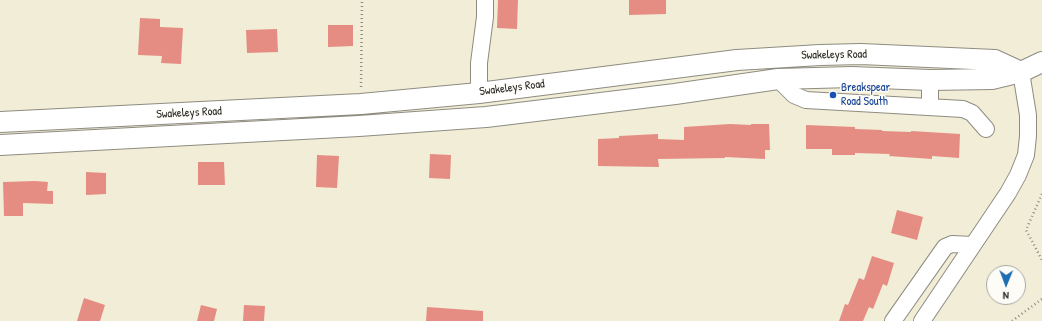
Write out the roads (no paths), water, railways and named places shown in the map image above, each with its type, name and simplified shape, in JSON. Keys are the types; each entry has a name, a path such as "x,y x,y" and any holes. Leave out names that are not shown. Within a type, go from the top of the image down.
{"main road":[{"name":"Swakeleys Road","path":"0,122 361,104 479,93 672,68 777,57 861,54 995,60 1021,72"},
{"name":"Swakeleys Road","path":"0,145 56,143 486,117 675,94 778,79 852,77 930,80 992,79 1021,72 1042,62"},
{"path":"672,68 675,94"},
{"path":"56,120 56,143"}],"street":[{"path":"479,93 479,63 485,17 485,0"},
{"path":"922,321 1008,193 1026,155 1028,115 1021,72"},
{"path":"778,79 794,95 806,100 963,109 972,113 986,129"},
{"path":"930,80 930,107"},
{"path":"893,321 945,247 952,244 973,245"}],"place":[{"name":"Breakspear Road South","path":"833,95"}]}
